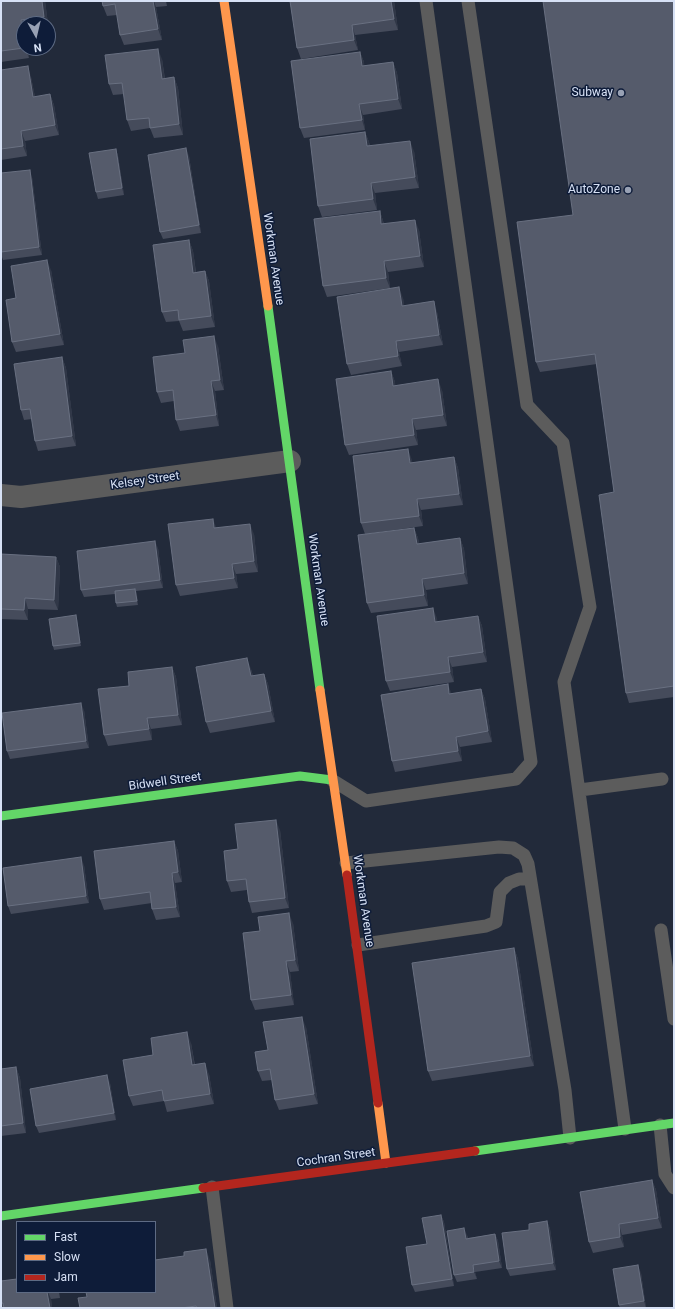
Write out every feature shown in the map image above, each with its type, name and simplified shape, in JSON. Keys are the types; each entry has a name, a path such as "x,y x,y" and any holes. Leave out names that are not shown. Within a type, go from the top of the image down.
{"street":[{"name":"Workman Avenue","path":"224,1 290,461 332,780 358,945 386,1163"},
{"name":"Kelsey Street","path":"1,495 21,497 290,461"},
{"name":"Bidwell Street","path":"1,816 300,776 332,780"},
{"name":"Cochran Street","path":"1,1216 570,1138 674,1122"}],"lane":[{"path":"332,780 366,801 516,779 531,762 426,1"},
{"path":"468,1 527,405 563,443 590,607 564,682 580,790 598,939 625,1129"},
{"path":"580,790 662,779"},
{"path":"346,863 499,847 513,848 524,855 528,864 570,1138"},
{"path":"358,945 486,926 496,922 500,892 509,883 519,879 530,879"},
{"path":"661,930 674,1019"},
{"path":"660,1124 665,1174 674,1188"},
{"path":"212,1187 227,1308"}],"building":[{"path":"1,1 42,1 44,16 16,16 16,49 1,51"},
{"path":"102,1 153,1 158,29 120,35 115,4 103,6"},
{"path":"290,1 391,1 394,19 352,25 354,40 297,48"},
{"path":"543,1 674,1 674,686 626,693 599,495 614,492 595,354 536,362 517,222 573,215"},
{"path":"158,49 162,79 174,77 179,124 150,128 149,118 127,120 122,83 109,84 105,55"},
{"path":"360,52 362,66 393,62 398,99 359,104 362,120 300,128 291,61"},
{"path":"28,66 33,97 50,94 55,125 21,131 23,146 1,149 1,70"},
{"path":"365,132 367,146 410,141 415,177 371,183 373,199 318,206 310,139"},
{"path":"186,148 199,225 160,232 148,155"},
{"path":"116,149 122,188 96,192 89,153"},
{"path":"30,170 39,247 1,252 1,173"},
{"path":"380,211 381,224 415,220 420,256 384,261 386,278 323,286 314,219"},
{"path":"189,240 193,273 205,271 211,316 179,320 178,310 162,312 153,245"},
{"path":"47,260 60,334 12,342 6,300 16,298 11,266"},
{"path":"399,287 402,306 434,301 439,335 396,341 398,356 347,364 337,297"},
{"path":"214,336 220,380 211,381 216,415 176,420 173,390 157,392 153,357 185,353 183,340"},
{"path":"62,357 72,436 35,441 30,409 21,410 14,364"},
{"path":"391,371 393,386 438,379 443,415 412,419 414,435 345,445 336,379"},
{"path":"408,449 410,463 454,457 459,494 417,499 419,516 361,523 353,456"},
{"path":"213,519 214,528 250,524 254,561 232,564 234,578 176,585 168,524"},
{"path":"414,528 417,544 460,538 464,573 422,579 424,595 367,603 358,535"},
{"path":"155,541 160,580 81,590 77,551"},
{"path":"1,554 56,557 54,600 25,598 24,610 1,609"},
{"path":"135,589 137,601 116,603 115,591"},
{"path":"433,608 435,622 478,616 483,652 448,657 450,672 386,681 377,616"},
{"path":"76,615 80,643 53,646 49,619"},
{"path":"247,658 251,676 264,674 271,711 206,722 196,667"},
{"path":"172,667 178,715 147,718 149,729 104,735 98,689 129,686 128,672"},
{"path":"448,684 449,694 481,689 488,731 456,737 458,751 392,761 381,695"},
{"path":"81,703 86,741 7,751 2,713"},
{"path":"276,820 285,898 249,902 246,879 227,881 224,851 238,849 235,824"},
{"path":"174,841 178,872 172,873 176,907 152,909 150,892 100,899 94,851"},
{"path":"81,857 86,896 8,906 3,868"},
{"path":"289,913 295,960 286,961 291,995 251,1000 243,933 260,931 258,917"},
{"path":"514,948 530,1056 428,1071 412,963"},
{"path":"302,1017 314,1094 275,1100 270,1069 258,1071 255,1052 268,1050 263,1022"},
{"path":"187,1032 192,1065 205,1063 210,1094 164,1101 162,1090 129,1096 123,1060 153,1055 151,1038"},
{"path":"16,1067 23,1123 1,1126 1,1069"},
{"path":"107,1075 114,1113 36,1126 30,1089"},
{"path":"652,1180 658,1218 619,1224 620,1237 589,1242 580,1192"},
{"path":"441,1215 452,1279 412,1285 406,1247 427,1244 422,1218"},
{"path":"547,1221 553,1263 507,1269 502,1233 529,1230 529,1224"},
{"path":"464,1228 466,1239 495,1234 499,1261 473,1265 474,1272 454,1275 447,1231"},
{"path":"206,1249 215,1308 197,1308 196,1306 181,1308 80,1308 78,1298 87,1297 86,1293 156,1293 156,1260 184,1256 184,1252"},
{"path":"638,1265 644,1301 619,1305 613,1269"},
{"path":"16,1279 16,1293 47,1293 50,1308 4,1308 3,1303 1,1303 1,1281"}],"traffic: fast":[{"path":"268,306 320,690"},
{"path":"1,816 300,776 332,780"},
{"path":"475,1151 674,1123"},
{"path":"1,1216 203,1188"}],"traffic: slow":[{"path":"224,1 268,306"},
{"path":"320,690 347,875"},
{"path":"378,1103 386,1163"}],"traffic: jam":[{"path":"347,875 378,1103"},
{"path":"203,1188 475,1151"}],"place":[{"name":"Subway","path":"621,93"},
{"name":"AutoZone","path":"628,190"}]}
